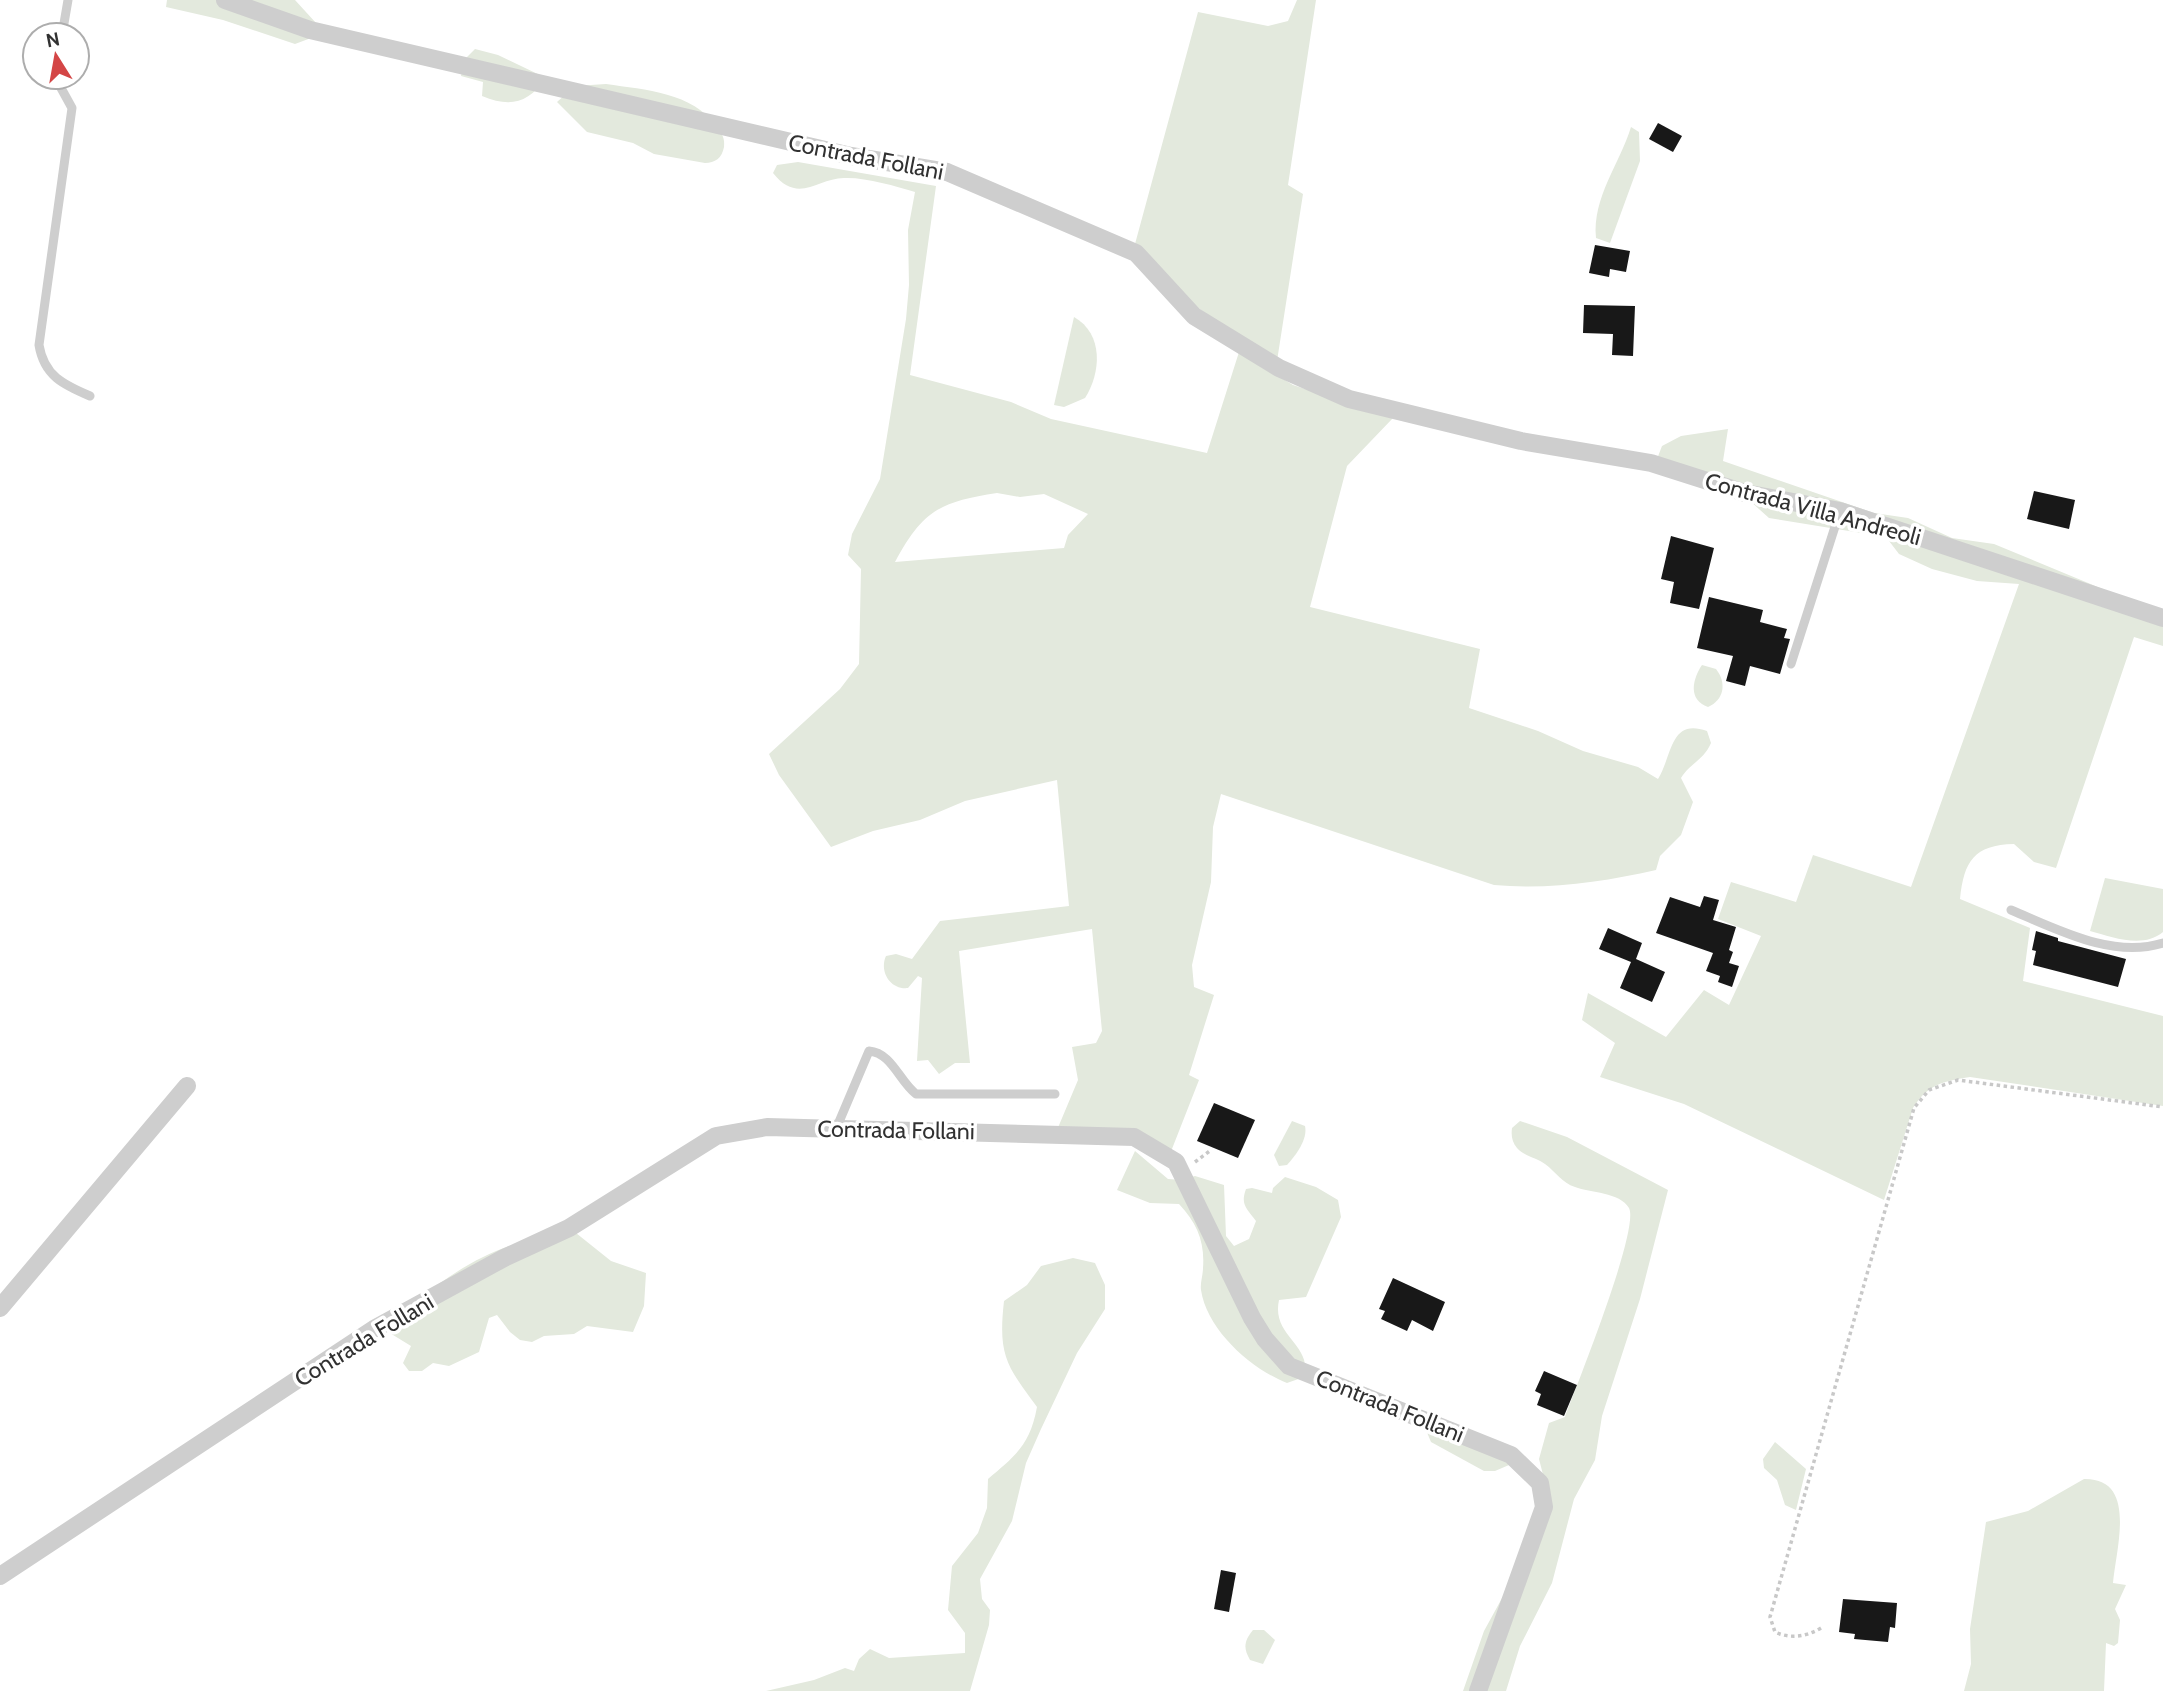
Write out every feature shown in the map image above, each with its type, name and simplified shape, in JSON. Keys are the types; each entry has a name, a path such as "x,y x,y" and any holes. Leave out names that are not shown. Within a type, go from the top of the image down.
{"street":[{"name":"Contrada Follani","path":"225,0 310,30 851,156 947,172 1136,253 1194,316 1279,368 1349,399 1456,425"},
{"name":"Contrada Villa Andreoli","path":"1456,425 1521,441 1651,463 1745,493 1840,511 2163,618"},
{"path":"0,1308 187,1086"},
{"name":"Contrada Follani","path":"0,1576 374,1329 504,1258 569,1228 716,1136 767,1127 1134,1137 1175,1162 1252,1318 1265,1339 1289,1366 1511,1455 1528,1468 1540,1483 1544,1507 1478,1691"}],"lane":[{"path":"64,21 68,0"},
{"path":"63,91 72,108 39,345 44,366 60,383 90,396"},
{"path":"1791,664 1840,511"},
{"path":"2011,911 2076,937 2112,946 2163,943"},
{"path":"836,1129 869,1051 886,1057 916,1094 1055,1094"}],"path":[{"path":"1821,1628 1804,1635 1784,1636 1774,1632 1770,1617 1914,1108 1929,1090 1958,1080 2163,1107"}],"shaded area":[{"path":"167,0 295,0 316,23 311,38 295,44 223,20 166,7"},
{"path":"1297,0 1316,0 1288,185 1303,194 1277,361 1240,339 1193,304 1135,244 1198,12 1268,26 1288,21"},
{"path":"475,49 498,55 546,78 532,93 518,101 502,102 482,96 483,82 461,76 464,60"},
{"path":"606,84 667,95 695,106 707,115 722,134 722,154 715,161 705,163 654,154 633,143 587,132 557,102 575,86"},
{"path":"1631,127 1639,132 1640,161 1610,243 1596,238 1598,209"},
{"path":"798,162 936,186 910,375 1011,402 1051,419 1207,453 1239,352 1293,385 1393,418 1347,466 1310,607 1480,649 1469,708 1538,731 1583,751 1638,767 1658,779 1679,734 1695,728 1707,731 1711,743 1708,749 1681,778 1693,802 1681,835 1660,856 1656,870 1575,884 1494,885 1221,794 1213,827 1211,882 1192,965 1194,987 1214,995 1189,1075 1199,1080 1170,1154 1158,1147 1057,1130 1078,1080 1072,1047 1096,1043 1102,1031 1092,929 959,951 970,1063 955,1063 939,1074 928,1060 917,1061 922,978 918,976 908,988 891,983 884,968 886,956 896,954 912,959 940,921 1069,906 1057,780 965,801 920,820 873,831 831,847 779,775 769,754 840,689 859,664 861,569 848,555 852,534 880,479 906,319 909,285 908,230 915,192 880,182 852,178 835,179 800,189 782,182 773,173 777,165","holes":["997,493 1020,497 1044,494 1088,514 1068,535 1064,548 895,562 915,531 935,511 961,500"]},
{"path":"1074,317 1091,333 1097,354 1096,366 1085,398 1064,407 1054,405"},
{"path":"1728,429 1723,461 1874,513 1908,518 1952,538 1994,544 2163,614 2163,646 2134,637 2056,868 2034,862 2014,844 1989,848 1980,852 1968,865 1960,899 2030,928 2023,981 2163,1016 2163,1106 1970,1077 1944,1082 1925,1094 1913,1108 1884,1200 1684,1104 1600,1077 1615,1043 1582,1020 1588,993 1666,1037 1704,990 1729,1005 1761,936 1718,919 1731,882 1796,902 1813,855 1911,887 2019,584 1977,581 1932,569 1899,554 1886,537 1769,518 1722,476 1657,459 1662,446 1681,436"},
{"path":"1702,665 1716,669 1723,685 1718,700 1708,707 1697,700 1694,689"},
{"path":"2105,878 2163,889 2163,932 2155,937 2137,941 2090,931"},
{"path":"1292,1121 1305,1126 1305,1136 1301,1147 1287,1165 1279,1166 1274,1155"},
{"path":"1520,1121 1567,1137 1668,1190 1640,1299 1602,1416 1595,1460 1574,1499 1552,1583 1520,1646 1506,1691 1463,1691 1484,1631 1524,1558 1548,1494 1539,1459 1549,1423 1565,1417 1616,1275 1630,1222 1629,1208 1619,1199 1570,1185 1545,1164 1520,1151 1512,1139 1512,1128"},
{"path":"1135,1151 1168,1179 1181,1180 1195,1176 1224,1185 1226,1236 1234,1246 1249,1239 1256,1221 1244,1203 1246,1189 1272,1193 1273,1188 1285,1177 1316,1187 1338,1200 1341,1217 1306,1297 1279,1300 1278,1313 1281,1323 1303,1356 1304,1377 1287,1383 1273,1377 1246,1358 1221,1333 1205,1305 1201,1287 1203,1250 1191,1218 1179,1204 1150,1203 1117,1190"},
{"path":"576,1233 611,1261 646,1273 644,1306 633,1332 587,1326 574,1334 544,1336 532,1342 520,1340 497,1315 489,1318 479,1352 449,1366 433,1363 422,1371 409,1371 403,1363 411,1346 380,1327 448,1278 484,1256 523,1242"},
{"path":"1073,1258 1095,1263 1105,1285 1105,1309 1077,1353 1041,1429 1026,1463 1012,1521 980,1579 982,1599 990,1610 989,1625 970,1691 766,1691 814,1680 845,1668 854,1671 859,1659 870,1649 889,1658 965,1653 965,1633 948,1610 952,1566 978,1533 987,1508 988,1479 1026,1440 1037,1407 1011,1369 1007,1358 1002,1334 1004,1301 1027,1285 1041,1266"},
{"path":"1426,1430 1506,1458 1509,1465 1495,1471 1484,1471 1431,1442"},
{"path":"1775,1442 1806,1469 1796,1510 1785,1505 1777,1480 1764,1468 1763,1459"},
{"path":"2084,1479 2101,1482 2112,1490 2118,1502 2120,1518 2113,1583 2126,1585 2115,1609 2120,1620 2118,1643 2114,1646 2106,1643 2104,1691 1964,1691 1971,1664 1970,1629 1986,1522 2028,1511"},
{"path":"1253,1630 1264,1630 1275,1640 1263,1664 1250,1660 1246,1652 1246,1641"}],"building":[{"path":"1658,123 1682,136 1673,152 1649,139"},
{"path":"1595,245 1630,251 1626,272 1610,269 1609,277 1589,273"},
{"path":"1584,305 1635,306 1633,356 1612,355 1613,334 1583,333"},
{"path":"2034,491 2075,500 2069,529 2027,519"},
{"path":"1671,536 1714,548 1699,609 1670,603 1674,582 1661,579"},
{"path":"1709,597 1763,610 1760,622 1787,629 1784,638 1790,639 1780,674 1750,666 1745,686 1726,681 1733,656 1697,648"},
{"path":"1704,896 1719,900 1713,920 1736,927 1729,950 1733,952 1729,963 1739,966 1732,987 1718,982 1720,976 1706,971 1713,953 1656,933 1670,897 1700,907"},
{"path":"1608,928 1642,943 1636,959 1665,972 1652,1002 1620,988 1631,962 1599,949"},
{"path":"2036,931 2058,938 2058,941 2126,959 2118,987 2033,965 2036,951 2032,950"},
{"path":"1214,1103 1255,1120 1238,1158 1197,1141"},
{"path":"1393,1278 1445,1302 1433,1331 1412,1320 1407,1331 1381,1319 1385,1311 1379,1309"},
{"path":"1544,1371 1577,1385 1564,1416 1537,1405 1541,1394 1535,1391"},
{"path":"1221,1570 1236,1573 1229,1612 1214,1609"},
{"path":"1843,1599 1897,1603 1895,1628 1890,1627 1888,1642 1854,1639 1855,1634 1839,1632"}]}
